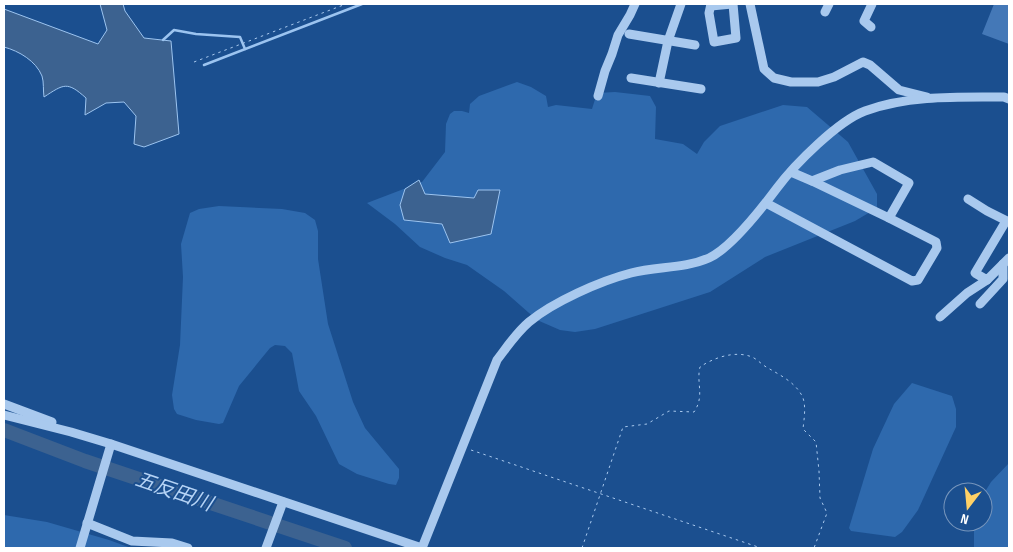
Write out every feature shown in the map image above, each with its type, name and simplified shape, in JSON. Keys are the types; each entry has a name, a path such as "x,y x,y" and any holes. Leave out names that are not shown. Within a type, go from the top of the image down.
{"street":[{"path":"598,96 618,35 635,4"},
{"path":"659,83 668,40 681,4"},
{"path":"732,4 736,38 714,42 709,13 711,5 732,4"},
{"path":"750,4 764,68 774,78 791,82 818,82 834,77 863,62 879,72 899,90 930,98"},
{"path":"871,27 864,21 872,4"},
{"path":"629,34 695,45"},
{"path":"631,78 701,89"},
{"path":"4,404 111,444 422,548 497,360 514,337 528,323 546,310 588,289 631,273 683,266 710,258 728,245 766,203 806,154 846,122 864,112 930,98 1004,97 1009,99"},
{"path":"812,181 840,170 873,162 909,182 889,218"},
{"path":"766,203 912,281 918,280 937,248 936,242 791,172"},
{"path":"968,199 1008,221 975,274 987,280"},
{"path":"940,317 967,293 987,280 1006,261"},
{"path":"980,304 1003,279 1006,261"},
{"path":"4,415 111,444"},
{"path":"80,548 111,444"},
{"path":"266,548 283,502"},
{"path":"87,523 132,541 172,543 188,548"}],"path":[{"path":"194,62 346,4"},
{"path":"582,548 623,427 647,424 669,411 694,412 701,392 698,376 700,367 707,362 725,356 742,355 752,357 784,376 802,395 804,411 803,429 816,442 820,498 827,513 814,548"},
{"path":"462,446 761,548"}],"shaded area":[{"path":"100,4 123,4 125,11 144,38 171,41 179,134 144,147 134,144 136,116 124,102 106,103 85,115 86,98 70,87 61,87 44,97 42,76 36,66 21,54 4,47 4,9 98,44 107,30"},
{"path":"517,82 531,87 546,96 548,107 556,105 592,109 597,93 615,92 650,96 656,107 655,139 683,144 697,154 704,142 720,126 783,105 807,107 848,142 877,194 877,208 855,221 765,257 710,292 595,329 575,332 560,330 537,320 504,291 467,265 420,247 395,224 367,203 422,182 445,152 446,124 450,114 454,111 469,113 470,104 479,96"},
{"path":"419,180 425,194 474,198 478,190 500,190 491,234 450,243 442,224 404,220 400,205 405,189"},
{"path":"219,206 282,209 305,213 315,220 318,231 318,259 328,324 353,402 365,428 399,469 399,478 396,485 357,474 339,464 316,416 299,391 292,353 285,346 275,345 270,348 239,386 223,423 196,420 177,414 174,409 172,395 180,345 183,277 181,244 190,213 199,209"},
{"path":"912,383 952,396 956,409 956,427 918,510 902,532 895,537 851,531 849,528 873,449 894,404"},
{"path":"1009,463 1009,548 974,548 974,532 993,532 993,482 991,482"},
{"path":"4,515 47,522 131,548 4,548"}],"building":[{"path":"994,4 1009,4 1009,44 982,34"}],"waterway":[{"path":"204,65 362,4"},
{"path":"163,40 174,30 196,34 240,37 245,49"},
{"name":"五反田川","path":"4,430 85,461 345,548"}]}
